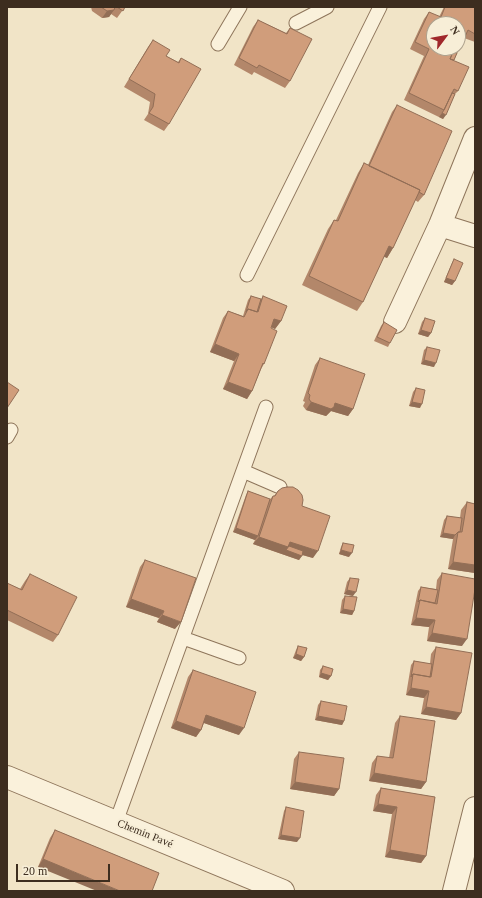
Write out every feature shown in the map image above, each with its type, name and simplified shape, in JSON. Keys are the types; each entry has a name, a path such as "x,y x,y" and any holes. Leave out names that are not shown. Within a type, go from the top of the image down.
{"street":[{"path":"395,322 440,225 475,138"},
{"path":"440,225 475,236"},
{"name":"Chemin Pavé","path":"7,777 283,891"},
{"path":"454,891 475,808"}],"lane":[{"path":"218,44 240,7"},
{"path":"296,22 327,7"},
{"path":"247,275 380,7"},
{"path":"116,822 266,407"},
{"path":"243,471 280,487"},
{"path":"183,638 239,658"}],"building":[{"path":"101,7 115,7 114,10 107,11"},
{"path":"117,7 125,7 123,11"},
{"path":"445,7 475,7 475,34 468,30 466,34 466,16 441,16"},
{"path":"429,12 439,16 427,16"},
{"path":"426,18 426,48 415,42"},
{"path":"258,20 287,34 290,28 312,39 290,81 259,65 257,68 239,58"},
{"path":"153,40 170,50 166,56 179,63 181,58 201,69 169,124 149,113 153,107 155,94 129,79"},
{"path":"426,56 451,56 450,59 469,67 458,91 454,89 444,110 409,93"},
{"path":"451,56 456,56 454,60 450,59"},
{"path":"452,93 455,94 446,115 442,113"},
{"path":"397,105 452,131 424,195 419,192 420,190 369,166"},
{"path":"364,163 420,190 393,248 389,246 363,302 309,276 334,220 338,221"},
{"path":"454,259 463,263 455,281 446,278"},
{"path":"251,296 261,299 257,312 248,309 246,312"},
{"path":"263,296 287,306 281,321 274,319 271,328 277,331 252,391 228,382 239,354 215,344 228,311 244,317 248,309 258,312"},
{"path":"425,318 435,321 431,333 421,330"},
{"path":"384,322 397,330 390,343 377,337"},
{"path":"427,347 440,350 436,363 424,360"},
{"path":"320,358 365,374 353,409 335,403 334,407 331,409 311,402 309,399 310,395 308,393"},
{"path":"7,382 19,390 7,408"},
{"path":"416,388 425,390 422,404 412,402"},
{"path":"293,487 302,495 302,506 330,516 318,551 290,542 288,547 259,537 273,496 275,496 282,488"},
{"path":"248,491 270,499 258,536 236,528"},
{"path":"467,502 475,504 475,565 453,562 458,532 462,532"},
{"path":"447,516 462,518 460,532 455,535 443,533"},
{"path":"343,543 354,545 352,553 341,550"},
{"path":"289,546 303,551 302,556 286,550"},
{"path":"145,560 196,578 181,622 162,615 164,611 131,599"},
{"path":"442,573 475,579 475,589 467,639 432,633 435,620 416,618 420,600 437,604"},
{"path":"30,574 77,597 58,635 7,610 7,583 22,590"},
{"path":"350,578 359,579 356,592 347,590"},
{"path":"421,587 438,590 435,603 420,600 418,602"},
{"path":"345,596 357,597 354,611 343,609"},
{"path":"298,646 307,648 304,657 296,654"},
{"path":"436,647 472,653 461,713 426,707 429,691 411,688 413,674 431,677"},
{"path":"414,661 432,664 430,677 413,674 411,677"},
{"path":"323,666 333,669 331,676 321,673"},
{"path":"193,670 256,692 244,728 206,715 201,730 176,721"},
{"path":"321,701 347,706 344,721 318,716"},
{"path":"400,716 435,721 426,782 374,773 377,756 393,758"},
{"path":"299,752 344,758 339,789 295,782"},
{"path":"381,788 435,797 426,856 390,850 397,807 378,804"},
{"path":"286,807 304,811 300,838 281,835"},
{"path":"55,830 159,873 152,891 120,891 43,859"}]}
